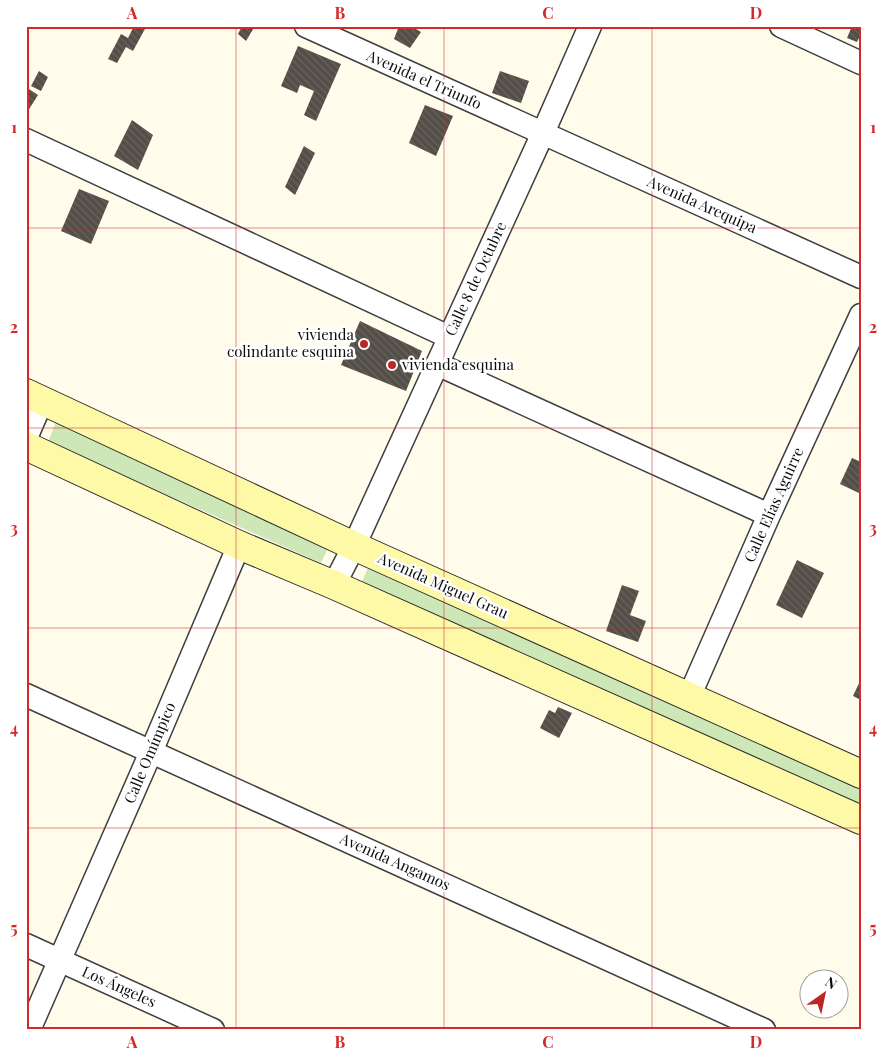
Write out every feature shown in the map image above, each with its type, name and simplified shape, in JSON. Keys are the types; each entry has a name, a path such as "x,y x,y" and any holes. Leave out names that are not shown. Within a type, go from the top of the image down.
{"street":[{"name":"Avenida el Triunfo","path":"306,26 543,133"},
{"name":"Calle 8 de Octubre","path":"334,585 354,546 450,337 590,26"},
{"path":"793,29 861,63"},
{"name":"Avenida Arequipa","path":"543,133 861,277"},
{"path":"26,140 450,337"},
{"name":"Calle Elías Aguirre","path":"689,697 861,315"},
{"path":"437,364 770,515"},
{"path":"26,438 34,397"},
{"name":"Avenida Miguel Grau","path":"34,397 354,546 861,774"},
{"path":"26,446 239,545 334,585 861,820"},
{"name":"Calle Omímpico","path":"29,1030 239,545"},
{"name":"Avenida Angamos","path":"26,695 764,1030"},
{"name":"Los Ángeles","path":"26,945 213,1030"}],"green space":[{"path":"56,422 330,544 321,563 48,442"},
{"path":"370,563 861,782 861,806 361,584"}],"building":[{"path":"134,26 146,27 133,51 126,47 117,63 108,59 121,34 128,38"},
{"path":"242,26 255,26 246,41 238,34"},
{"path":"399,26 411,26 421,32 410,48 394,39"},
{"path":"852,26 861,26 861,34 857,42 847,38"},
{"path":"298,46 341,64 316,121 304,115 314,91 300,85 297,93 281,86"},
{"path":"39,71 48,77 41,91 31,86"},
{"path":"500,71 529,81 521,103 492,93"},
{"path":"26,87 38,95 26,114"},
{"path":"425,105 453,116 436,156 409,143"},
{"path":"132,120 153,135 138,170 114,156"},
{"path":"304,146 315,153 295,195 285,187"},
{"path":"79,189 109,201 91,244 61,231"},
{"name":"vivienda esquina","path":"360,321 422,351 406,391 341,365"},
{"path":"852,458 861,462 861,494 840,484"},
{"path":"797,560 824,573 802,618 776,605"},
{"path":"622,585 639,591 630,615 646,621 638,642 606,631"},
{"path":"861,679 861,700 853,696"},
{"path":"558,707 572,713 559,738 540,728 549,710 555,713"}],"place":[{"name":"vivienda colindante esquina","path":"364,344"},
{"name":"vivienda esquina","path":"392,365"}]}
